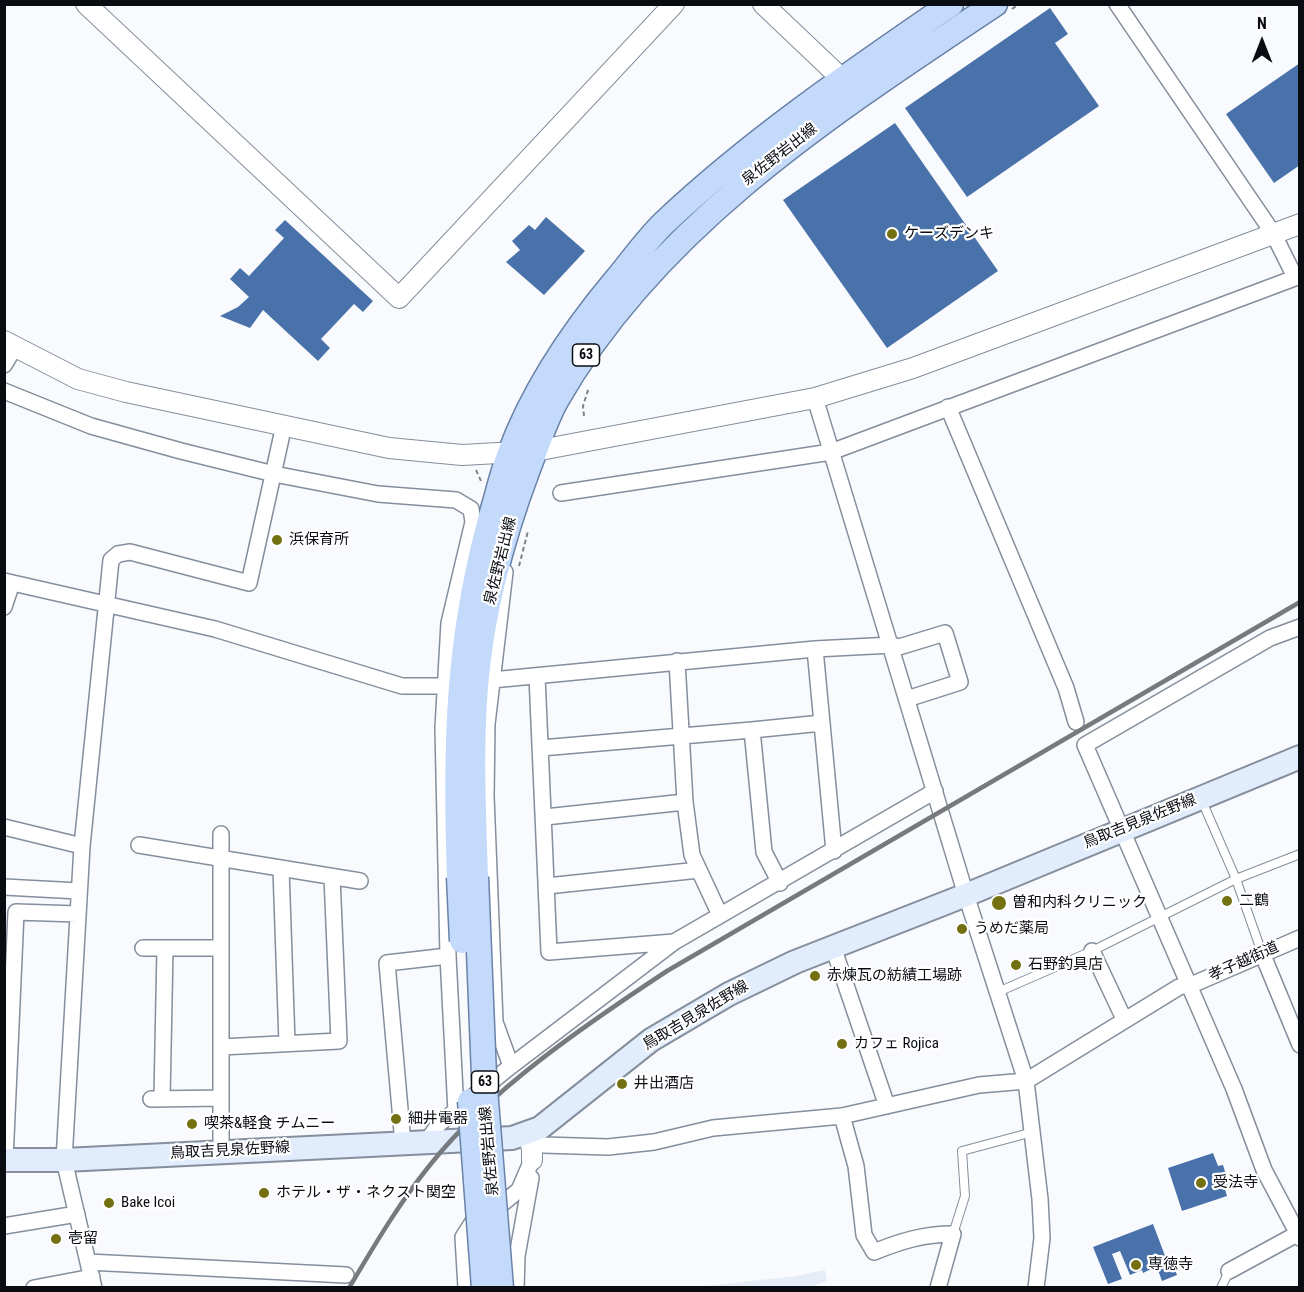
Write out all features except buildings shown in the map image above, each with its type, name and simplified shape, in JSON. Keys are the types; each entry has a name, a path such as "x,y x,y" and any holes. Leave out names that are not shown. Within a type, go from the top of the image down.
{"main road":[{"name":"泉佐野岩出線","path":"501,1287 456,750 460,682 472,588 510,453 538,396 590,311 663,224 766,137 842,79 951,4"},
{"name":"泉佐野岩出線","path":"484,1287 472,1145 467,877 476,684 492,589 521,519 535,451 556,400 602,331 659,265 732,193 826,119 1002,8"},
{"name":"鳥取吉見泉佐野線","path":"5,1160 64,1160 512,1138 526,1134 540,1128 651,1040 729,994 833,946 966,895 1122,828 1299,757"}],"street":[{"path":"86,4 399,298 674,4"},
{"path":"763,4 842,79"},
{"path":"561,493 831,452 1297,277 1273,233 1118,4"},
{"path":"4,365 10,344 78,379 126,392 389,448 462,455 535,451 815,398 913,368 1299,224"},
{"path":"4,392 91,426 274,474 378,494 456,500 471,509 473,522 449,623 444,686 443,793 456,1112"},
{"path":"815,398 966,895 1026,1081 1034,1132 1042,1238 1036,1287"},
{"path":"948,407 1066,688 1076,722"},
{"path":"92,1275 64,1160 82,846 111,560 118,554 130,552 249,583 284,425"},
{"path":"511,1066 501,1044 494,1010 486,796 487,724 492,680 521,519"},
{"path":"4,607 8,582 215,629 402,686 444,686"},
{"path":"1229,1271 1298,1236 1264,1170 1234,1089 1085,745 1270,638 1299,627"},
{"path":"492,680 815,649 891,645 899,647 945,633 960,682 908,699"},
{"path":"815,649 834,851"},
{"path":"677,662 685,802 692,855 720,915"},
{"path":"537,676 545,818 549,952 674,942"},
{"path":"541,748 822,723"},
{"path":"752,730 764,852 780,883"},
{"path":"427,1142 440,1124 511,1066 674,942 780,883 935,791"},
{"path":"545,818 685,802"},
{"path":"4,827 82,846"},
{"path":"221,834 221,1152"},
{"path":"140,846 360,881"},
{"path":"281,869 287,1043"},
{"path":"547,886 699,870"},
{"path":"221,1047 339,1041 332,877"},
{"path":"4,887 80,891"},
{"path":"5,1160 16,912 78,914"},
{"name":"孝子越街道","path":"1026,1081 1179,987 1299,938"},
{"path":"833,946 887,1106"},
{"path":"143,948 221,948"},
{"path":"165,948 156,1098 221,1098"},
{"path":"1092,951 1124,1019"},
{"path":"1262,953 1299,1044"},
{"path":"403,1143 387,963 448,956"},
{"path":"526,1134 543,1144 608,1147 654,1142 712,1128 842,1116 979,1085 1026,1081"},
{"path":"842,1116 856,1166 864,1235 874,1252 908,1238 929,1234 953,1234 938,1287"},
{"path":"516,1287 519,1244 531,1161 531,1148 526,1134"},
{"path":"466,1287 463,1237 472,1223 492,1212 519,1190 531,1161"},
{"path":"492,1212 504,1218 519,1244"},
{"path":"4,1226 77,1214"},
{"path":"34,1287 92,1275 346,1275"}],"lane":[{"path":"1201,797 1236,879 1262,953"},
{"path":"998,992 1092,951 1236,879 1299,854"},
{"path":"953,1234 965,1196 962,1151 1034,1132"},
{"path":"1221,1287 1229,1271"}],"path":[{"path":"1002,8 1019,4"},
{"path":"584,416 583,405 591,381"},
{"path":"518,569 521,519"}],"shaded area":[{"path":"825,1270 827,1281 815,1285 816,1287 697,1287 796,1276"}],"railway":[{"path":"349,1288 408,1194 454,1137 510,1084 573,1035 667,971 1300,602"}],"place":[{"name":"ケーズデンキ","path":"892,234"},
{"name":"浜保育所","path":"277,540"},
{"name":"二鶴","path":"1227,901"},
{"name":"曽和内科クリニック","path":"999,903"},
{"name":"うめだ薬局","path":"962,929"},
{"name":"石野釣具店","path":"1016,965"},
{"name":"赤煉瓦の紡績工場跡","path":"815,976"},
{"name":"カフェ Rojica","path":"842,1044"},
{"name":"井出酒店","path":"622,1084"},
{"name":"細井電器","path":"396,1119"},
{"name":"喫茶&軽食 チムニー","path":"192,1124"},
{"name":"受法寺","path":"1201,1183"},
{"name":"ホテル・ザ・ネクスト関空","path":"264,1193"},
{"name":"Bake Icoi","path":"109,1203"},
{"name":"壱留","path":"56,1239"},
{"name":"専徳寺","path":"1136,1265"}]}
